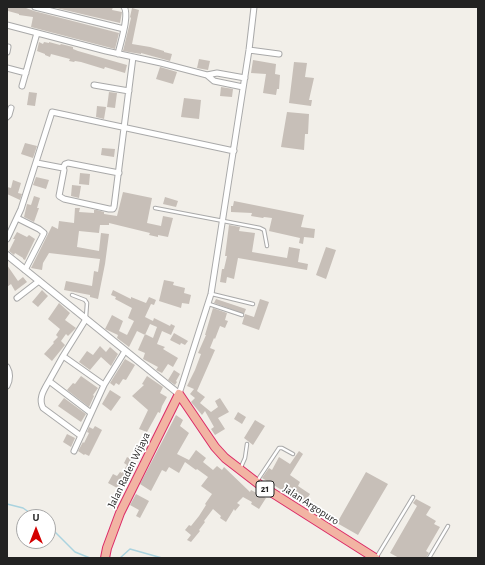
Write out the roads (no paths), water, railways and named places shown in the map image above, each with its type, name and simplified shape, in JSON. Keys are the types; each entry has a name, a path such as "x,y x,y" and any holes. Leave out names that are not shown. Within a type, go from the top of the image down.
{"highway":[{"name":"Jalan Argopuro","path":"178,394 215,447 225,458 256,483 376,558"},
{"name":"Jalan Raden Wijaya","path":"105,558 107,548 120,513 178,394"}],"street":[{"path":"35,7 124,29"},
{"path":"118,54 124,29 125,7"},
{"path":"7,255 178,394 212,294 249,50 254,7"},
{"path":"7,25 118,54 207,75 217,73 244,78"},
{"path":"22,86 37,33"},
{"path":"249,50 279,54"},
{"path":"119,173 68,163 65,164 58,194 61,198 113,209 115,205 125,128 133,57"},
{"path":"7,68 26,74"},
{"path":"207,75 214,81 243,87"},
{"path":"94,85 129,91"},
{"path":"7,117 11,108"},
{"path":"7,239 21,209 52,112 234,150"},
{"path":"36,163 63,168"},
{"path":"17,218 44,233 25,270"},
{"path":"17,298 39,281"},
{"path":"81,436 43,408 40,401 41,395 86,319"},
{"path":"74,451 104,385 125,351"},
{"path":"63,356 104,385"},
{"path":"7,367 10,377 10,382 7,386"},
{"path":"49,381 91,413"}],"lane":[{"path":"155,208 223,220 262,229 264,230 267,246"},
{"path":"212,294 253,304"},
{"path":"72,295 85,300 87,303 86,319"},
{"path":"209,304 242,315"},
{"path":"240,469 245,458 248,444"},
{"path":"256,483 279,448 293,454"},
{"path":"376,558 413,497"},
{"path":"429,558 448,526"}],"waterway":[{"path":"7,504 24,509"},
{"path":"56,533 75,552 90,558"},
{"path":"120,558 130,549 162,558"}]}
